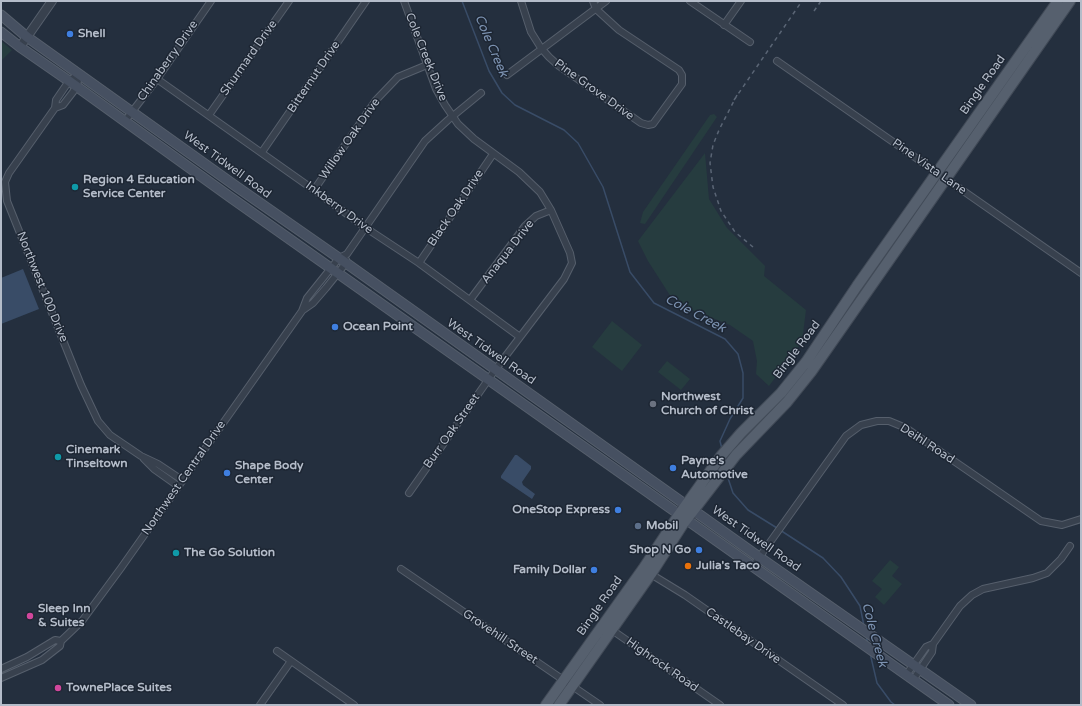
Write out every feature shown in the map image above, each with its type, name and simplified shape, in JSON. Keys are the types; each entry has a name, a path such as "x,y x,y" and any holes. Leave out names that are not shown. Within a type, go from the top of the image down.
{"main road":[{"name":"Bingle Road","path":"1051,19 1058,1"},
{"name":"Bingle Road","path":"690,508 714,466 734,441 758,424 795,393 827,342 856,286 936,172 996,97 1051,19 1070,1"},
{"name":"West Tidwell Road","path":"1,16 27,37 132,112 344,259 495,370 971,705"},
{"name":"West Tidwell Road","path":"1,32 334,271 949,705"},
{"name":"Bingle Road","path":"827,342 887,264 946,178 996,97"},
{"path":"230,197 237,186"},
{"path":"877,257 887,264"},
{"path":"558,429 565,419"},
{"name":"Bingle Road","path":"559,705 608,627 647,572 683,517 716,480 758,424"},
{"path":"609,465 616,455"},
{"path":"801,600 807,590"},
{"name":"Bingle Road","path":"546,705 563,680 608,627"}],"street":[{"path":"20,47 52,1"},
{"name":"Chinaberry Drive","path":"125,121 157,79 211,1"},
{"name":"Shurmard Drive","path":"209,115 288,1"},
{"name":"Bitternut Drive","path":"262,152 366,1"},
{"name":"Cole Creek Drive","path":"404,1 436,89 453,116 474,139 519,172 540,192 550,210 571,258 572,264 564,279 520,337"},
{"name":"Pine Grove Drive","path":"521,1 531,32 541,48 559,66 641,123 648,125 653,124 682,84 682,75 679,70 619,30 596,8"},
{"path":"592,1 596,8"},
{"path":"507,75 541,48 606,1"},
{"path":"690,1 750,42"},
{"path":"724,25 741,1"},
{"name":"Pine Vista Lane","path":"777,61 1081,273"},
{"name":"Willow Oak Drive","path":"314,190 376,100 398,78 427,65"},
{"name":"Northwest 100 Drive","path":"79,74 73,84 56,100 55,108 9,173 5,182 7,201 81,385 96,418 106,432 141,456 158,464 182,480"},
{"name":"Inkberry Drive","path":"157,79 262,152 366,228 419,263 520,337"},
{"name":"Northwest Central Drive","path":"1,678 42,660 60,646 61,641 82,621 302,311 307,298 344,259 425,142 481,93"},
{"name":"Black Oak Drive","path":"419,263 494,154"},
{"name":"Anaqua Drive","path":"470,300 525,226 536,216 550,210"},
{"name":"Burr Oak Street","path":"409,493 495,370 520,337"},
{"name":"Deihl Road","path":"753,566 846,436 861,425 877,421 890,421 906,428 1041,521 1062,525 1081,519"},
{"name":"Northwest 100 Drive","path":"141,456 154,469 178,486"},
{"path":"910,678 917,667 932,652 933,644 960,606 972,595 983,589 1033,578 1047,573 1061,559 1070,546"},
{"name":"Grovehill Street","path":"401,569 600,705"},
{"name":"Castlebay Drive","path":"647,572 685,595 842,705"},
{"name":"Highrock Road","path":"608,627 720,705"},
{"name":"Northwest Central Drive","path":"1,669 27,658 56,640 61,641"},
{"path":"277,651 354,705"},
{"path":"260,705 291,661"},
{"path":"15,663 18,671"}],"green space":[{"path":"1,41 12,50 1,61"},
{"path":"714,114 717,117 645,224 640,223 643,212 710,115"},
{"path":"705,153 709,199 727,228 765,266 764,276 806,310 802,342 769,386 756,374 757,361 753,341 730,325 687,308 671,297 648,261 638,241"},
{"path":"612,321 642,345 622,371 592,347"},
{"path":"667,361 690,379 681,390 658,372"},
{"path":"890,560 899,567 892,576 902,584 884,605 875,597 882,589 872,581"}],"water":[{"path":"23,269 39,309 1,324 1,278"},
{"path":"515,455 531,466 531,469 522,482 523,485 535,494 532,499 501,478"}],"waterway":[{"name":"Cole Creek","path":"462,1 489,71 502,93 515,105 564,130 578,143 603,187 630,272 654,303 725,339 738,354 743,373 743,398 730,419 720,441 722,449"},
{"name":"Cole Creek","path":"727,475 733,493 748,510 777,528"},
{"name":"Cole Creek","path":"780,530 823,558 841,577 860,606 864,626"},
{"name":"Cole Creek","path":"866,636 868,644"},
{"name":"Cole Creek","path":"870,653 877,683 895,705"}],"railway":[{"path":"734,100 802,1"},
{"path":"814,11 821,1"},
{"path":"737,95 713,145 710,163 713,187 721,211 735,232 753,247"}],"place":[{"name":"Shell","path":"70,34"},
{"name":"Region 4 Education Service Center","path":"75,187"},
{"name":"Ocean Point","path":"335,327"},
{"name":"Northwest Church of Christ","path":"653,404"},
{"name":"Cinemark Tinseltown","path":"58,457"},
{"name":"Payne's Automotive","path":"673,468"},
{"name":"Shape Body Center","path":"227,473"},
{"name":"OneStop Express","path":"618,510"},
{"name":"Mobil","path":"638,526"},
{"name":"Shop N Go","path":"699,550"},
{"name":"The Go Solution","path":"176,553"},
{"name":"Julia's Taco","path":"688,566"},
{"name":"Family Dollar","path":"594,570"},
{"name":"Sleep Inn & Suites","path":"30,616"},
{"name":"TownePlace Suites","path":"58,688"}]}
